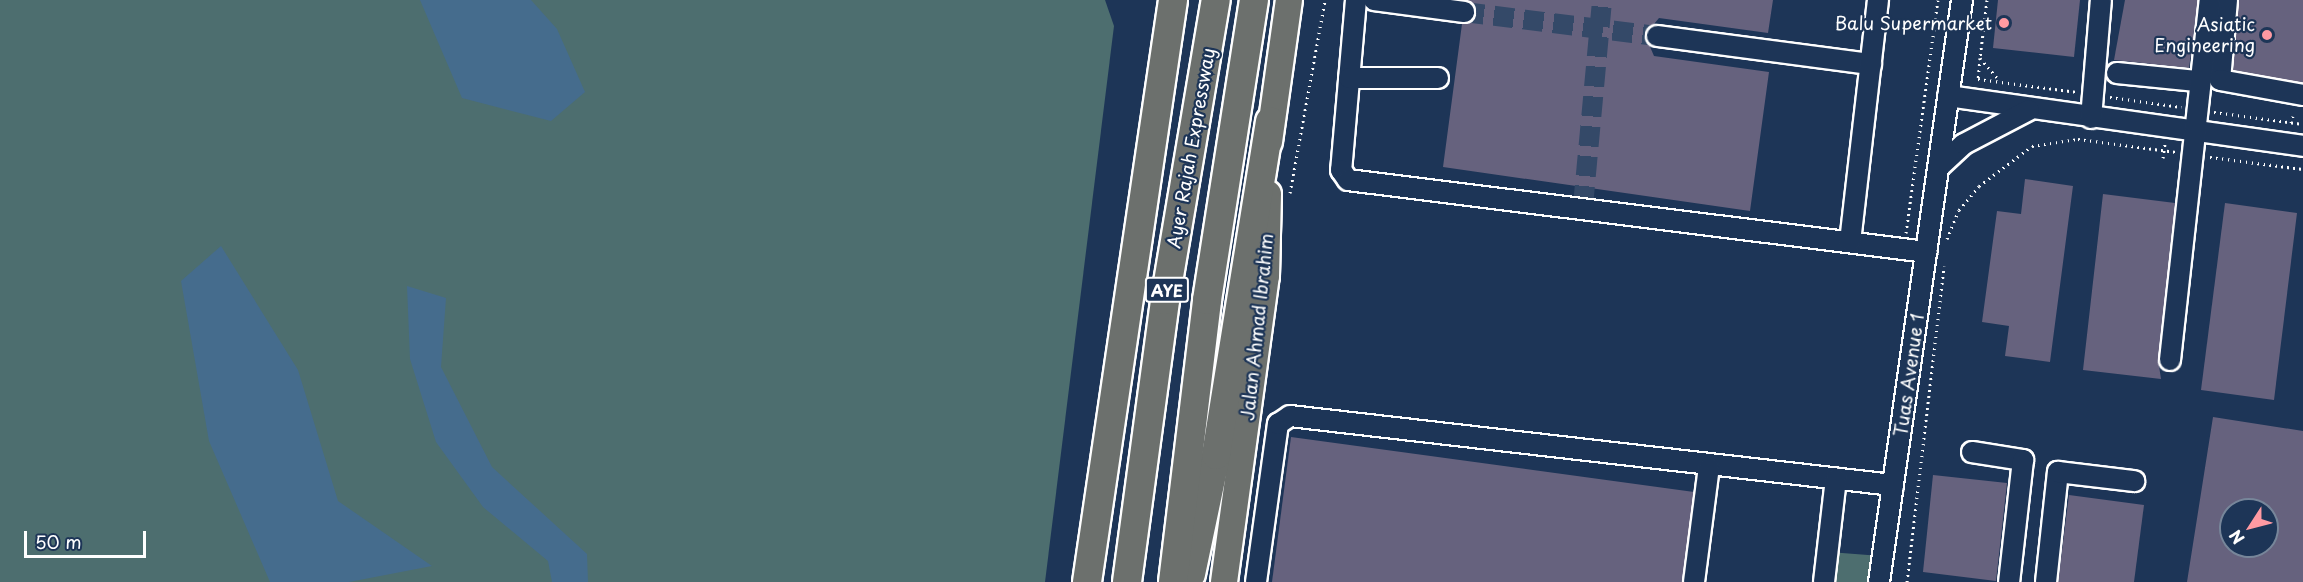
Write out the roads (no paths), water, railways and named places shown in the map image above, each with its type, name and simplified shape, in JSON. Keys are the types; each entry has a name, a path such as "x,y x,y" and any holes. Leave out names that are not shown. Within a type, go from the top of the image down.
{"highway":[{"path":"1087,582 1173,0"},
{"name":"Ayer Rajah Expressway","path":"1127,582 1165,300 1216,0"},
{"name":"Ayer Rajah Expressway","path":"1173,582 1207,300 1254,0"},
{"path":"1189,582 1216,455 1270,121"}],"main road":[{"name":"Jalan Ahmad Ibrahim","path":"1224,582 1266,276 1270,121 1289,0"}],"street":[{"path":"1356,0 1341,170 1348,180 1936,252"},
{"path":"1374,0 1464,12"},
{"path":"1850,242 1878,0"},
{"name":"Tuas Avenue 1","path":"1879,582 1893,485 1936,252 1938,168 1962,0"},
{"path":"2091,118 2101,0"},
{"path":"2170,360 2197,81 2210,0"},
{"path":"2228,0 2220,80 2303,95"},
{"path":"1657,36 1870,64"},
{"path":"2117,73 2197,81"},
{"path":"1349,78 1438,78"},
{"path":"1948,96 2030,110 2303,146"},
{"path":"1938,168 1979,134 2030,110"},
{"path":"1256,582 1278,424 1285,417 1709,467 1893,485"},
{"path":"1972,453 2022,460 2009,582"},
{"path":"1694,582 1709,467"},
{"path":"2046,582 2058,472 2134,481"},
{"path":"1824,582 1836,479"}],"water":[{"path":"420,0 531,0 557,29 585,92 551,121 462,98"},
{"path":"221,246 298,370 338,501 432,566 349,582 270,582 209,441 181,281"},
{"path":"407,286 446,298 441,367 492,467 587,554 588,582 552,582 548,561 483,507 436,442 410,359"}],"tunnel":[{"path":"1583,206 1602,0"},
{"path":"1464,12 1657,36"}],"place":[{"name":"Balu Supermarket","path":"2004,23"},
{"name":"Asiatic Engineering","path":"2267,35"}]}
